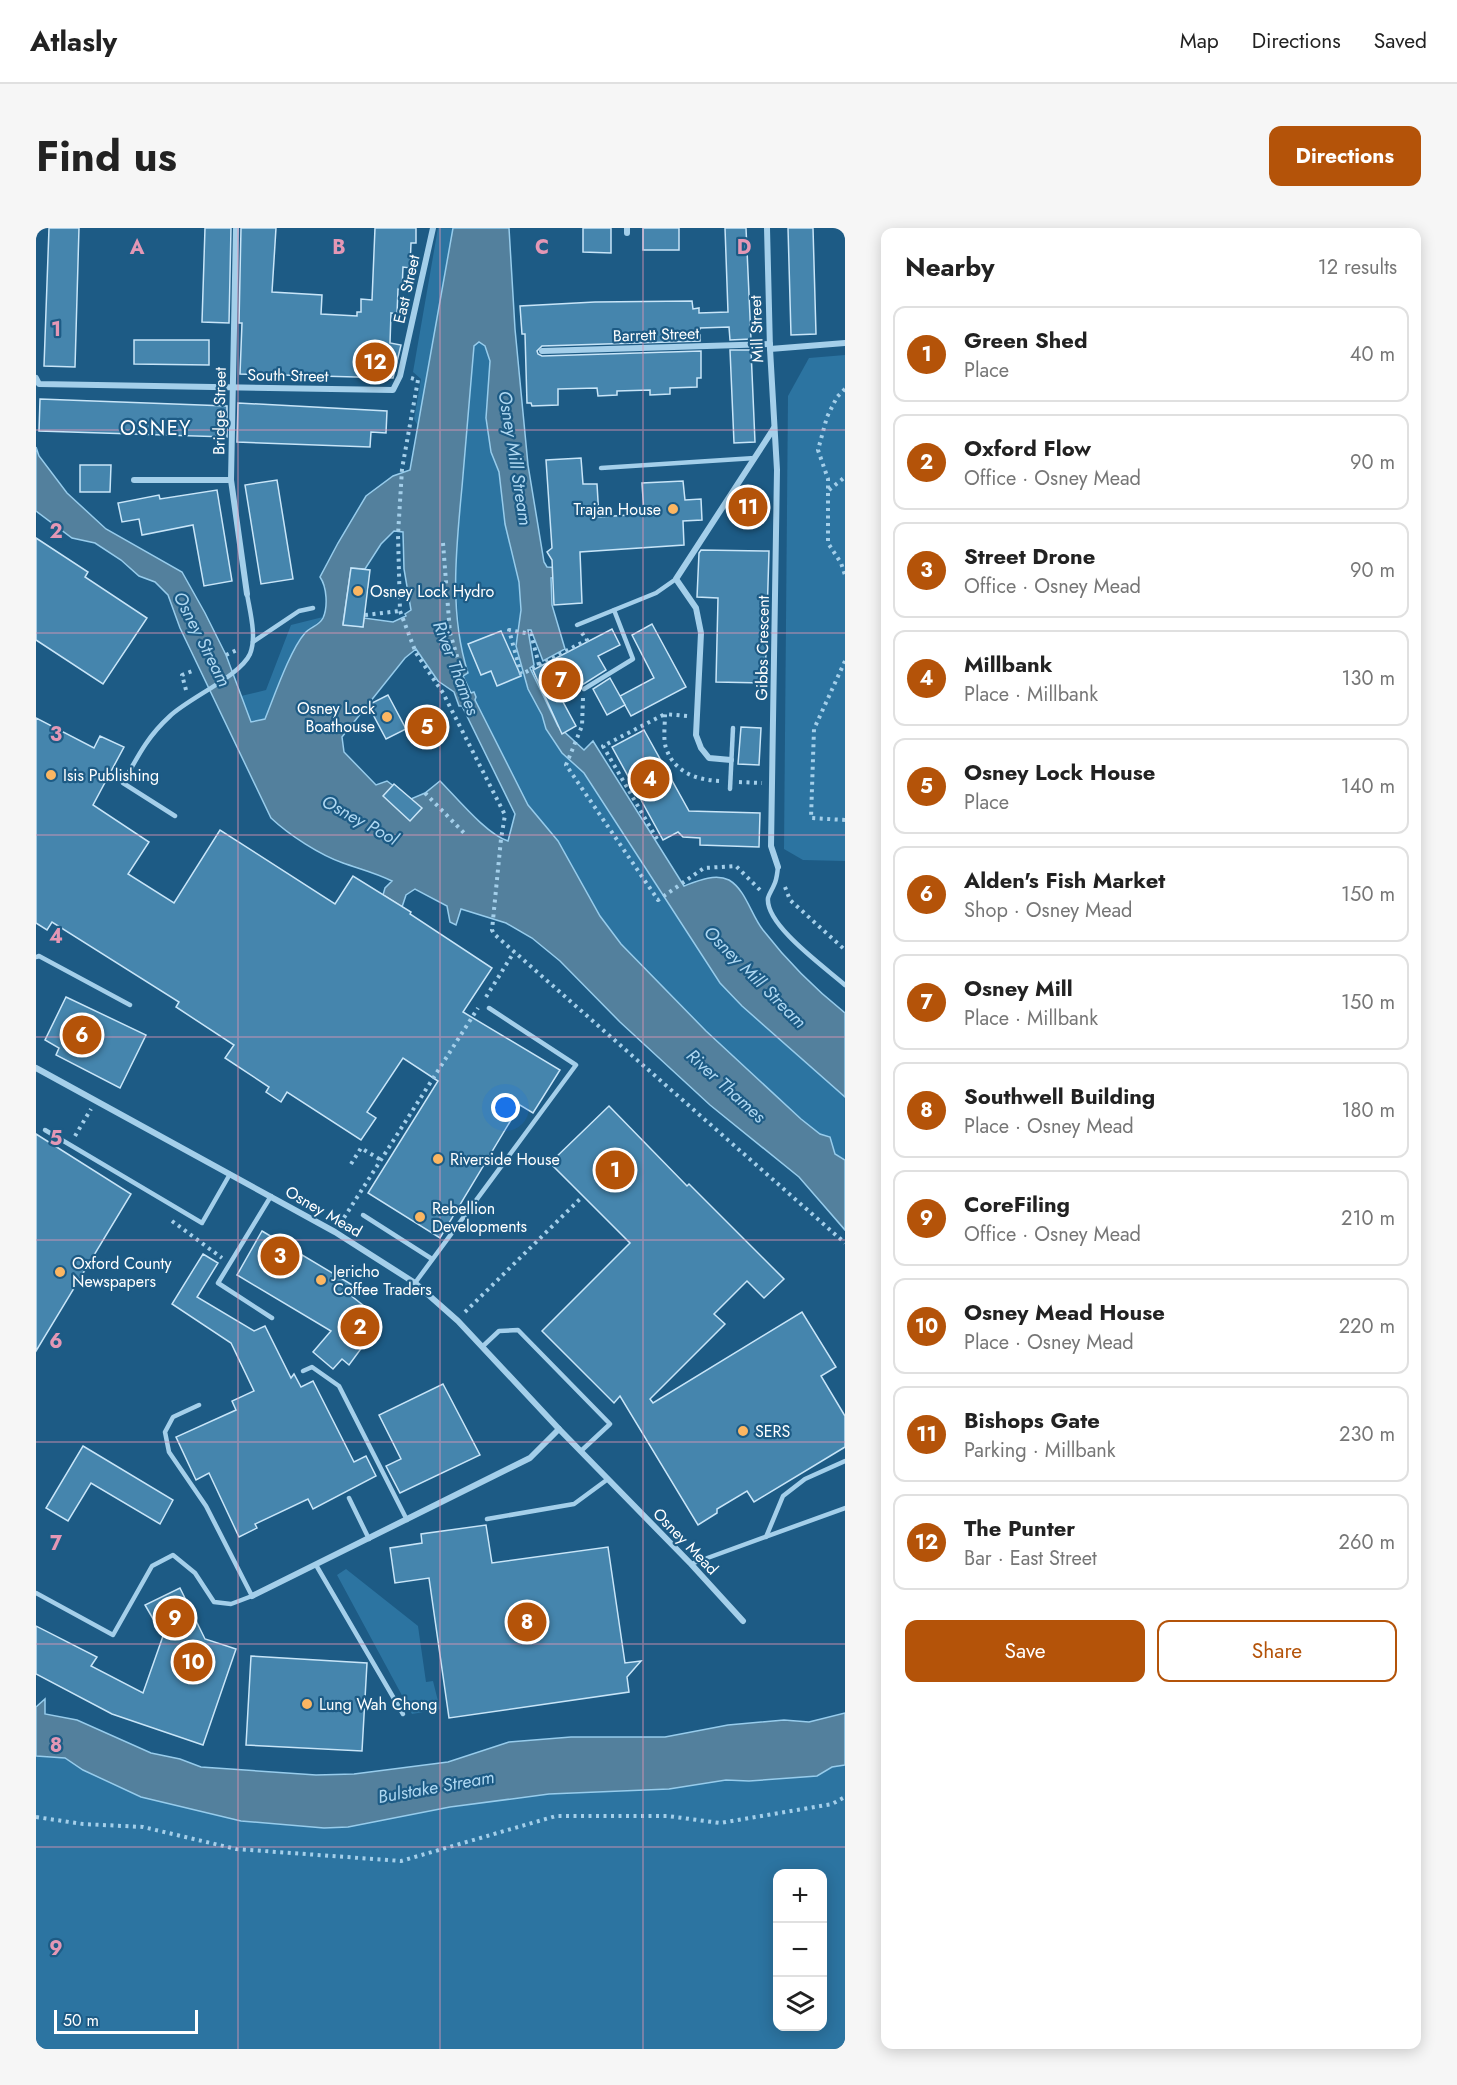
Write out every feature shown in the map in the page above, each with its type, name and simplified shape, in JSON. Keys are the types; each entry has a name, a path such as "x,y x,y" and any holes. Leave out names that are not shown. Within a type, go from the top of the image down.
{"street":[{"name":"Bridge Street","path":"237,228 231,480 247,594"},
{"name":"East Street","path":"393,390 400,376 433,228"},
{"name":"Mill Street","path":"767,228 774,428"},
{"name":"Barrett Street","path":"542,351 845,343"},
{"name":"South Street","path":"37,381 393,390"},
{"path":"731,760 709,758 701,748 696,735 701,633 696,608 676,579 774,428"},
{"name":"Gibbs Crescent","path":"774,428 777,470 777,552 771,846 778,867"},
{"path":"134,480 231,480"},
{"name":"Osney Mead","path":"36,1068 271,1196 337,1229 415,1283 458,1321 559,1429 692,1564 743,1621"},
{"path":"252,1596 530,1458 559,1429"}],"lane":[{"path":"601,468 755,458"},
{"path":"577,625 656,593 676,579"},
{"path":"175,816 123,783 147,739 172,714 237,668 249,655 253,642 247,594"},
{"path":"253,642 298,610 313,608"},
{"path":"584,689 633,659 614,610"},
{"path":"730,789 733,728"},
{"path":"778,867 777,878 768,899 777,923 786,934 845,985"},
{"path":"36,957 39,956 130,1005"},
{"path":"415,1283 576,1065 489,1008"},
{"path":"45,1130 202,1223 230,1174"},
{"path":"271,1196 218,1283 272,1317"},
{"path":"363,1215 432,1259"},
{"path":"482,1347 499,1331 518,1330 610,1424 581,1451"},
{"path":"303,1371 312,1367 339,1386 407,1520"},
{"path":"36,1593 113,1635 152,1566 173,1555 195,1573 214,1602 231,1604 252,1596 206,1506 169,1452 165,1432 172,1417 199,1405"},
{"path":"766,1537 783,1496 806,1479 845,1461"},
{"path":"487,1519 574,1504 608,1479"},
{"path":"349,1498 369,1539"},
{"path":"692,1564 845,1508"},
{"path":"316,1565 403,1714"}],"path":[{"path":"418,380 402,469 398,535 401,613 416,653 443,693 505,815 492,930 514,952 845,1243"},
{"path":"845,389 837,397 827,417 818,450 828,479 828,543 841,562 845,575"},
{"path":"829,490 845,477"},
{"path":"442,543 450,633 463,676"},
{"path":"364,615 401,613"},
{"path":"539,665 531,634 509,630 521,674 524,673 587,640 577,625"},
{"path":"845,661 814,729 811,818 845,820"},
{"path":"182,675 195,670"},
{"path":"584,689 582,726 566,765 658,900 704,868 736,866 768,899"},
{"path":"657,839 603,747 665,714"},
{"path":"425,793 466,835"},
{"path":"778,867 790,900 845,950"},
{"path":"329,1221 337,1229 514,952"},
{"path":"351,1164 361,1148 381,1160"},
{"path":"460,1317 580,1199"},
{"path":"36,1816 83,1824 143,1827 236,1850 401,1861 556,1816 668,1816 720,1823 832,1804 845,1797"}],"shaded area":[{"path":"438,228 453,228 418,426 414,419 421,379 413,372"},
{"path":"478,342 485,346 490,361 486,418 491,452 499,472 505,524 519,582 521,610 517,633 528,689 542,715 548,733 562,753 584,773 720,983 742,1006 845,1097 845,1160 835,1154 830,1137 820,1134 801,1119 706,1031 621,944 600,916 558,841 528,805 475,700 476,697 463,676 456,589 456,553 474,346"},
{"path":"845,355 845,861 803,860 784,849 788,396 809,358"},
{"path":"323,617 305,633 294,650 265,719 251,722 241,696 266,690 291,625"},
{"path":"346,1569 418,1626 426,1682 433,1681 440,1709 412,1714 337,1575"},
{"path":"36,1756 65,1758 83,1770 141,1796 241,1821 324,1828 549,1794 640,1790 726,1780 749,1781 817,1776 832,1767 845,1765 845,2049 36,2049"}],"water":[{"path":"453,228 509,228 515,329 528,465 544,562 547,567 580,569 562,577 551,578 552,605 565,649 543,661 531,630 528,630 534,665 530,668 558,726 584,750 593,741 684,886 706,878 718,877 735,884 763,930 782,953 845,1013 845,1097 742,1006 720,983 584,773 562,753 546,729 542,715 528,689 516,646 521,610 519,582 505,524 499,472 491,452 486,418 490,361 485,346 479,342 474,346 456,558 458,628 468,673 463,676 471,693 474,692 475,700 528,805 558,841 600,916 621,944 706,1031 801,1119 820,1134 830,1137 835,1154 845,1160 845,1230 799,1177 710,1105 620,1022 560,961 532,938 506,923 461,909 456,925 450,922 447,906 415,889 406,895 402,907 383,895 385,888 392,881 315,850 271,818 180,628 168,595 155,582 139,576 121,560 95,543 72,538 36,511 36,447 39,456 67,493 106,529 182,572 226,655 251,722 265,719 299,641 323,618 326,597 320,577 366,496 393,476 410,470","holes":["394,531 403,532 404,569 411,610 405,614 406,616 393,622 364,618 363,627 343,624 351,568 365,569 381,544","416,649 438,681 454,692 515,814 508,841 481,824 440,781 425,793 411,799 387,781 376,785 344,752 342,737 405,658"]},
{"name":"Bulstake Stream","path":"45,1699 45,1714 77,1720 151,1753 180,1759 201,1767 316,1775 354,1774 448,1762 509,1742 571,1737 665,1737 728,1725 784,1720 809,1722 845,1713 845,1765 832,1767 817,1776 749,1781 726,1780 669,1789 549,1794 450,1807 348,1827 324,1828 241,1821 141,1797 83,1770 65,1758 36,1756 36,1707"}],"building":[{"path":"49,228 79,228 75,367 44,366"},
{"path":"205,228 231,228 229,323 202,322"},
{"path":"241,228 276,228 272,292 322,295 321,314 357,316 357,312 361,312 361,299 372,300 375,228 416,228 416,243 411,243 410,268 403,267 402,289 398,289 397,314 391,313 390,343 401,345 393,378 240,374"},
{"path":"583,228 611,228 611,253 583,252"},
{"path":"643,228 679,228 679,250 643,250"},
{"path":"725,228 746,228 751,339 730,340 729,327 700,328 700,341 542,346 537,351 542,356 701,351 701,378 697,378 697,387 670,388 670,394 650,395 650,390 617,391 617,395 598,396 597,388 558,389 558,405 532,406 531,403 527,403 525,334 522,334 520,306 595,302 692,301 693,309 699,308 699,313 728,312"},
{"path":"788,228 813,228 816,334 791,335"},
{"path":"134,340 209,340 209,365 134,364"},
{"path":"730,350 751,350 755,442 734,443"},
{"path":"40,399 227,406 227,437 39,431"},
{"path":"238,403 387,411 386,433 371,432 370,447 237,442"},
{"name":"Trajan House","path":"581,458 583,484 597,484 599,517 644,514 642,483 683,481 685,500 701,499 702,520 683,521 684,545 580,552 582,603 554,605 552,560 547,552 552,548 546,460"},
{"path":"80,465 111,465 110,492 80,492"},
{"path":"277,480 293,579 261,584 245,485"},
{"path":"217,490 232,581 204,586 193,525 142,535 139,519 122,522 118,503 159,495 160,499"},
{"path":"36,538 88,572 85,577 147,618 103,684 36,640"},
{"path":"701,550 769,551 765,683 716,682 718,598 697,597"},
{"name":"Osney Lock Hydro","path":"351,568 370,570 363,627 343,625"},
{"path":"652,624 686,687 631,716 620,696 654,678 632,635"},
{"path":"612,629 620,645 598,656 606,670 582,685 580,691 562,700 576,726 562,734 533,670"},
{"path":"501,631 521,676 497,686 491,671 481,675 468,644"},
{"path":"610,678 625,705 607,715 593,689"},
{"name":"Osney Lock Boathouse","path":"388,695 406,729 386,739 368,705"},
{"path":"433,709 446,734 441,737 442,739 427,747 412,721"},
{"path":"36,718 94,748 100,736 124,747 93,805 149,842 128,874 174,903 220,830 335,904 353,876 411,912 410,914 492,968 463,1012 560,1070 533,1113 520,1105 440,1238 368,1193 438,1081 403,1058 367,1112 376,1118 361,1140 287,1092 281,1102 266,1092 269,1087 225,1058 234,1045 176,1007 179,1002 52,922 47,930 36,923"},
{"path":"741,727 761,728 759,765 738,764"},
{"path":"644,730 689,811 760,813 759,847 700,845 700,838 683,837 678,832 663,840 612,747"},
{"path":"394,784 422,808 410,821 383,796"},
{"path":"66,997 146,1035 120,1088 56,1055 59,1048 45,1040"},
{"path":"609,1106 687,1186 689,1184 784,1279 764,1298 747,1281 714,1314 725,1324 650,1399 653,1403 802,1312 836,1367 821,1376 845,1416 845,1447 754,1502 747,1491 717,1509 717,1513 698,1525 620,1396 614,1403 542,1331 630,1243 550,1163"},
{"name":"Oxford County Newspapers","path":"36,1134 131,1194 36,1351"},
{"path":"262,1231 354,1286 349,1294 378,1317 360,1338 366,1342 349,1365 342,1359 333,1369 313,1352 331,1331 237,1275"},
{"path":"203,1254 218,1263 197,1297 254,1331 265,1326 291,1378 294,1374 301,1387 313,1381 354,1462 366,1456 376,1476 313,1509 308,1499 255,1524 257,1528 239,1537 209,1473 196,1480 176,1437 236,1410 232,1401 254,1391 231,1343 172,1304"},
{"path":"443,1384 480,1455 400,1493 386,1466 401,1459 379,1415"},
{"path":"83,1446 173,1500 160,1524 91,1483 68,1521 46,1508"},
{"path":"486,1525 492,1563 608,1547 625,1663 641,1661 627,1677 629,1692 449,1718 429,1578 395,1583 390,1548 422,1543 421,1534"},
{"path":"180,1588 205,1639 236,1649 203,1745 112,1714 36,1674 36,1626 97,1657 91,1666 143,1693 163,1636 145,1605"},
{"name":"Lung Wah Chong","path":"251,1656 367,1663 362,1751 246,1745"}],"place":[{"name":"The Punter","path":"375,362"},
{"name":"Bishops Gate","path":"748,507"},
{"name":"Trajan House","path":"673,509"},
{"name":"Osney Lock Hydro","path":"358,591"},
{"name":"Osney Mill","path":"561,680"},
{"name":"Osney Lock Boathouse","path":"387,717"},
{"name":"Osney Lock House","path":"427,727"},
{"name":"Isis Publishing","path":"51,775"},
{"name":"Millbank","path":"650,779"},
{"name":"Alden's Fish Market","path":"82,1035"},
{"name":"Riverside House","path":"438,1159"},
{"name":"Green Shed","path":"615,1170"},
{"name":"Rebellion Developments","path":"420,1217"},
{"name":"Street Drone","path":"280,1256"},
{"name":"Oxford County Newspapers","path":"60,1272"},
{"name":"Jericho Coffee Traders","path":"321,1280"},
{"name":"Oxford Flow","path":"360,1327"},
{"name":"SERS","path":"743,1431"},
{"name":"CoreFiling","path":"175,1618"},
{"name":"Southwell Building","path":"527,1622"},
{"name":"Osney Mead House","path":"193,1662"},
{"name":"Lung Wah Chong","path":"307,1704"}],"district":[{"name":"OSNEY","path":"156,428"}],"water label":[{"name":"Osney Mill Stream","path":"515,458"},
{"name":"Osney Stream","path":"202,639"},
{"name":"River Thames","path":"456,668"},
{"name":"Osney Pool","path":"360,820"},
{"name":"Osney Mill Stream","path":"755,977"},
{"name":"River Thames","path":"726,1086"}]}
